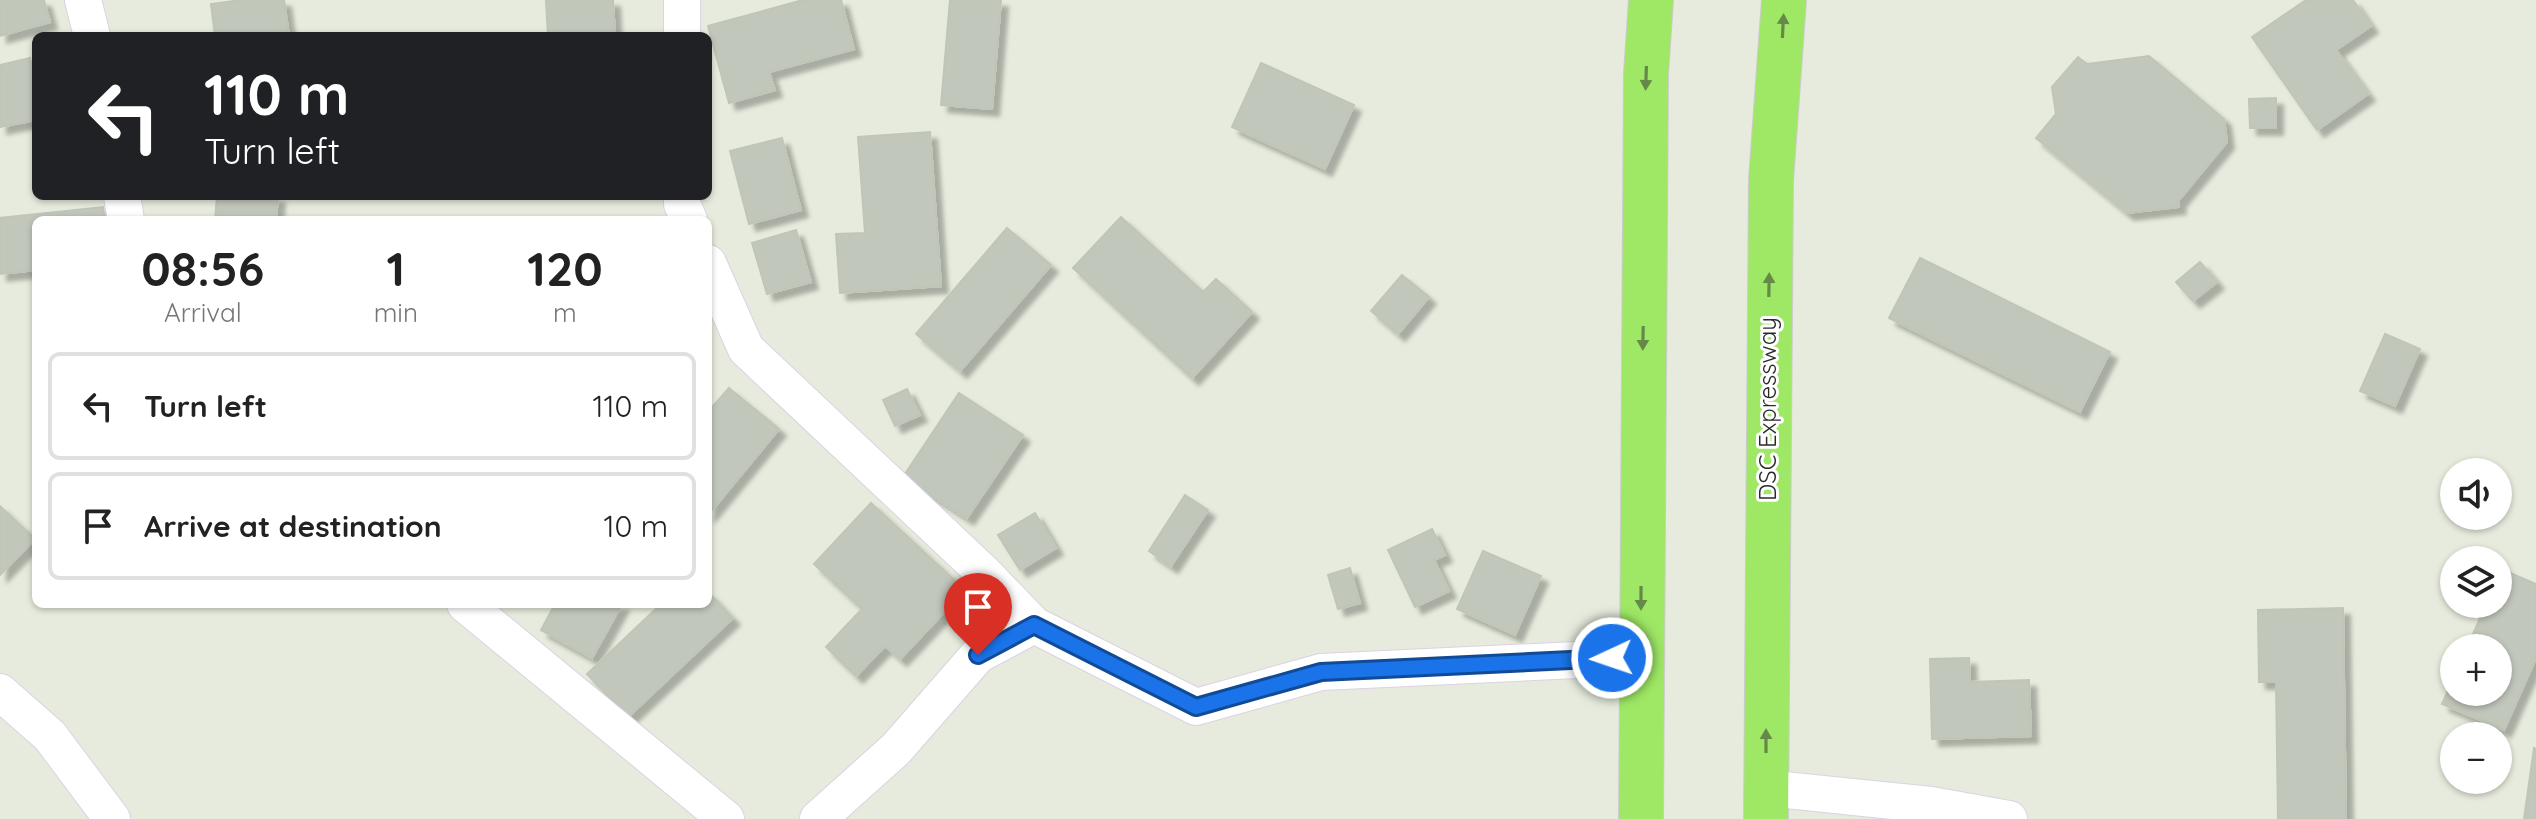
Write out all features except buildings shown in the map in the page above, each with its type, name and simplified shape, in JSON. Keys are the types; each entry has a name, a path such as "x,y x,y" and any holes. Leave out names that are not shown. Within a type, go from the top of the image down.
{"main road":[{"path":"1641,819 1646,74 1651,0"},
{"name":"DSC Expressway","path":"1766,804 1771,180 1784,0"}],"street":[{"path":"83,0 91,32"},
{"path":"682,0 682,32"},
{"path":"712,272 746,349 983,572 1034,625 1196,707 1321,672 1641,657"},
{"path":"470,608 726,819"},
{"path":"818,819 896,749 978,655 1034,625"},
{"path":"0,692 50,736 112,819"},
{"path":"1766,804 1931,805 2009,819"}],"route":[{"path":"978,655 1034,625 1196,707 1321,672 1612,658"}]}
